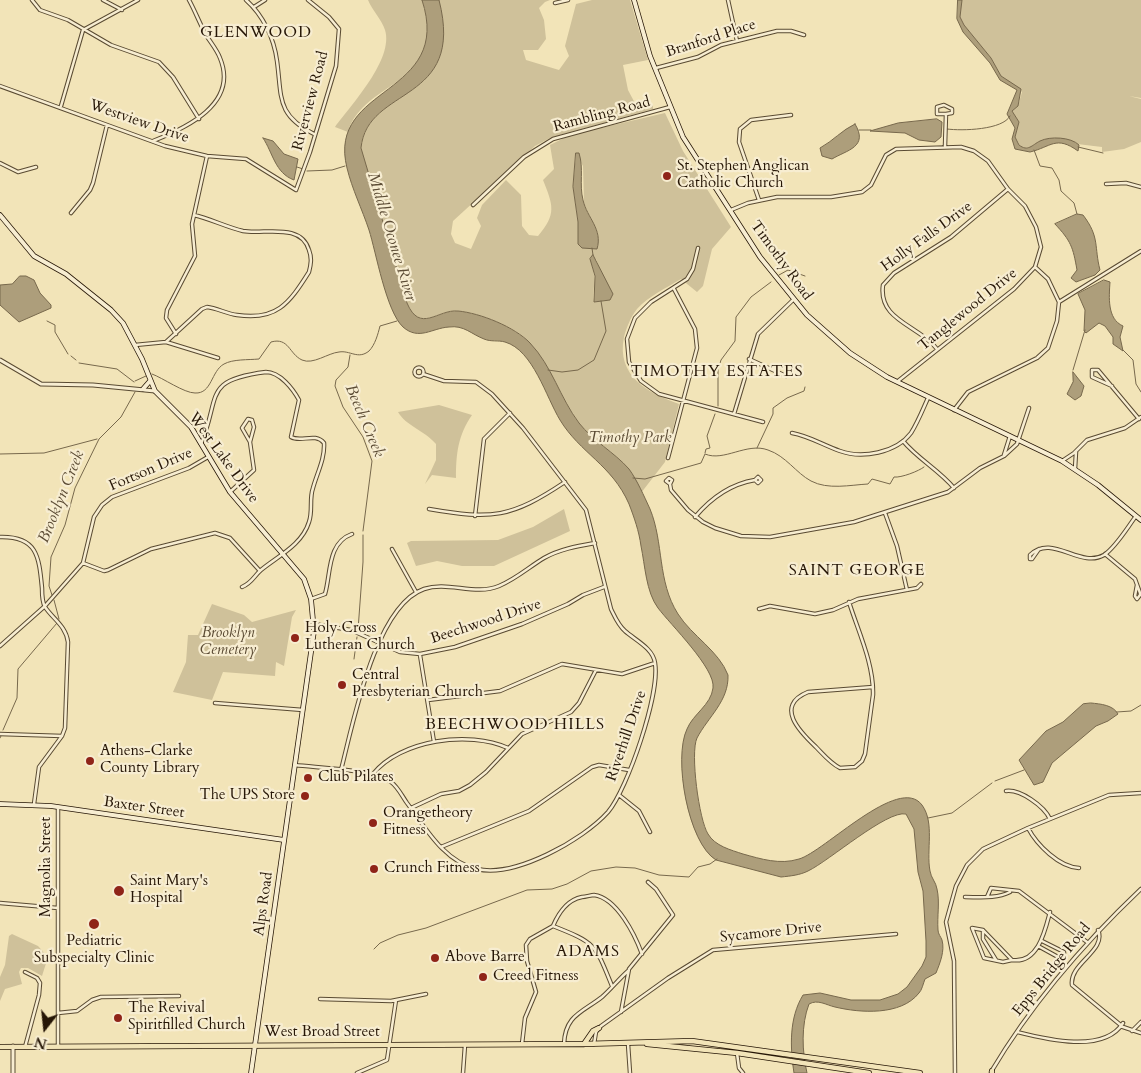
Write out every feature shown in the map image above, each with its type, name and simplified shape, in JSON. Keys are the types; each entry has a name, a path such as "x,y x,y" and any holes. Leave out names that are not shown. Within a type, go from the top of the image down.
{"main road":[{"name":"Timothy Road","path":"634,0 654,69 690,149 766,265 793,300 845,349 897,383 1010,435 1062,462 1141,520"},
{"name":"West Lake Drive","path":"0,215 34,256 66,274 111,310 123,323 155,391 185,421 202,444 230,492 304,578 311,599 314,624 295,766"},
{"path":"143,389 150,381"},
{"name":"Alps Road","path":"251,1073 295,766"},
{"name":"Baxter Street","path":"0,804 34,804 58,807 284,840"},
{"path":"584,1044 592,1031 599,1028"},
{"name":"West Broad Street","path":"644,1044 684,1040 920,1073"},
{"path":"710,1050 711,1043"},
{"name":"West Broad Street","path":"0,1047 644,1044 737,1053 869,1073"}],"street":[{"path":"32,0 40,10 68,20 83,30 128,53 162,65 187,97 199,118"},
{"path":"104,0 122,10"},
{"path":"61,106 83,30 138,0"},
{"path":"152,141 184,128 212,108 218,98 223,82 223,68 189,0"},
{"path":"246,0 254,7 264,22 274,45 282,106 297,125 314,134"},
{"path":"254,7 265,0"},
{"name":"Riverview Road","path":"296,190 310,152 336,66 339,29 329,17 308,0"},
{"path":"555,3 568,0"},
{"path":"728,0 738,41"},
{"name":"Branford Place","path":"654,69 698,57 719,46 780,30 804,35"},
{"name":"Westview Drive","path":"0,86 61,106 152,141 207,156 246,159 296,190"},
{"name":"Rambling Road","path":"473,205 524,157 553,139 670,107"},
{"path":"937,107 950,107 952,113 946,114 937,114 937,107"},
{"path":"945,146 946,114"},
{"path":"759,200 739,142 740,129 751,120 791,115"},
{"path":"71,213 93,183 107,125"},
{"name":"Tanglewood Drive","path":"731,211 759,200 785,196 831,197 859,193 871,185 883,160 893,150 945,146 966,148 979,154 992,165 1008,189 1025,206 1038,233 1041,247 1035,267 1014,289 897,383"},
{"path":"176,334 166,318 167,310 195,256 195,243 192,232 194,215 207,156"},
{"path":"0,163 18,172 36,167"},
{"path":"1106,184 1126,183 1141,187"},
{"name":"Holly Falls Drive","path":"937,349 925,337 891,314 884,302 883,285 894,273 951,237 1008,189"},
{"path":"166,342 202,309 207,307 238,316 261,316 275,313 305,279 311,265 308,244 297,235 283,232 242,230 194,215"},
{"path":"698,248 690,274 674,289 659,296 637,314 628,334 627,351 632,367 647,386 659,394 763,422"},
{"path":"1060,302 1141,251"},
{"path":"954,410 964,396 973,389 1046,351 1055,327 1060,302 1048,279 1035,267"},
{"path":"668,458 696,356 696,339 688,313 674,289"},
{"path":"734,414 749,359 760,330 793,300"},
{"path":"135,345 166,342 218,358"},
{"path":"749,359 786,376"},
{"path":"0,360 41,384 93,385 155,391"},
{"path":"1062,462 1076,452 1087,440 1118,431 1140,418 1112,386 1098,370 1092,370 1092,377 1112,386"},
{"path":"202,444 216,393 232,378 272,372 291,388 300,405 290,437 296,440 317,438 324,443 324,450 312,491 309,523 304,534 285,554 260,571 256,578 242,587"},
{"path":"423,374 444,381 476,382 492,394 510,412 586,510 605,587 617,622 651,652 655,663 622,674 562,664 500,691 428,700"},
{"path":"792,433 808,437 841,452 857,454 880,451 903,441 914,428 928,398"},
{"path":"670,484 678,499 696,517 715,528 754,538 848,523 941,495 954,488 976,471 1004,456 1019,440 1029,408"},
{"path":"475,516 484,439 510,412"},
{"path":"230,492 254,471 250,442 242,428 248,420 252,420 254,427 250,442"},
{"path":"1004,456 1010,435"},
{"path":"903,441 917,456 943,474 954,488"},
{"path":"1075,470 1076,452"},
{"name":"Fortson Drive","path":"0,646 45,606 83,563 91,525 102,505 112,497 190,468 208,457"},
{"path":"696,517 722,493 742,483 755,480"},
{"path":"429,509 475,516 497,516 519,510 565,482"},
{"path":"885,513 897,546 907,590"},
{"path":"1040,550 1054,548 1092,558 1105,554 1136,516"},
{"path":"83,563 108,570 151,549 215,533 230,538 260,571"},
{"path":"311,599 324,594 334,554 342,540 352,534"},
{"path":"0,537 21,538 33,549 41,568 45,606 65,631 69,646 65,691 66,721 62,736 39,767 34,804"},
{"path":"341,770 356,710 380,642 400,604 416,592 435,586 481,590 498,587 555,553 595,542"},
{"path":"392,550 416,592"},
{"path":"1105,554 1133,577 1137,585"},
{"path":"760,609 770,606 815,614 833,610 849,602 917,588 921,584"},
{"name":"Beechwood Drive","path":"314,624 351,630 400,652 420,654 455,646 522,624 568,604 583,595 605,587"},
{"path":"849,602 870,669 873,686 873,702 864,758 855,767 840,768 830,761 795,726 792,718 793,706 800,697 808,692 873,686"},
{"path":"420,654 434,742"},
{"name":"Riverhill Drive","path":"295,766 373,774 391,782 441,847 458,861 475,869 495,870 510,868 547,853 581,834 607,812 619,795 629,770 656,688 655,663"},
{"path":"411,808 441,794 458,791 470,785 486,772 522,734 565,716 575,709 596,670"},
{"path":"214,704 303,710"},
{"path":"0,734 62,736"},
{"path":"373,774 386,760 400,751 434,742 473,740 508,748"},
{"path":"441,847 529,810 592,767 607,765 629,770"},
{"path":"1006,791 1014,790 1022,793 1042,807 1050,819"},
{"path":"955,1073 954,961 946,926 951,900 958,879 976,854 1028,828 1109,795 1141,793"},
{"path":"619,795 639,811 650,832"},
{"name":"Magnolia Street","path":"58,807 58,1046"},
{"path":"1028,828 1033,838 1043,848 1072,867 1078,868"},
{"path":"564,1044 567,1025 582,1010 602,997 630,969 673,915 656,889 648,882"},
{"path":"987,897 991,888 1019,891 1050,912 1087,942"},
{"name":"Epps Bridge Road","path":"991,1072 1017,1032 1070,961 1098,930 1141,889"},
{"path":"965,896 1003,896 1011,891"},
{"path":"522,1044 525,1018 536,992 527,961 526,945 530,939 553,926 568,903 577,898 594,895 606,901 628,923 642,954"},
{"path":"0,903 58,908"},
{"path":"1012,960 983,930 972,928 984,958 996,960 1012,960 1024,959 1042,941 1050,912"},
{"path":"553,926 583,938 593,945 612,986"},
{"path":"983,930 983,939 996,960"},
{"path":"1098,930 1101,936 1099,942 1077,970 1072,985 1132,1031 1141,1033"},
{"name":"Sycamore Drive","path":"599,1028 668,978 712,950 896,934"},
{"path":"1042,941 1064,952 1064,956 1070,961"},
{"path":"1038,946 1058,957 1064,956"},
{"path":"621,1012 630,969"},
{"path":"25,972 37,978 40,989 25,1047"},
{"path":"320,999 332,1001 396,1000 426,994"},
{"path":"58,1013 77,1012 92,1000 101,997 179,996"},
{"path":"358,1073 386,1062 391,1045 396,1000"},
{"path":"1132,1031 1141,1022"},
{"path":"1017,1032 1060,1040 1085,1041 1103,1038 1114,1033 1122,1024"},
{"path":"594,1044 594,1037 599,1028"},
{"path":"463,1073 465,1044"},
{"path":"628,1044 630,1073"},
{"path":"13,1046 13,1073"},
{"path":"737,1053 738,1064 743,1073"}],"green space":[{"path":"368,0 422,0 428,28 424,50 415,66 370,101 357,114 348,132 335,127 370,81 378,67 386,42 384,26"},
{"name":"Timothy Park","path":"439,0 550,0 539,8 544,20 546,39 538,50 523,50 526,60 559,70 569,56 565,46 576,4 592,0 630,0 648,60 623,65 628,90 637,107 653,105 653,109 550,138 535,146 453,221 451,234 455,243 471,249 481,226 477,218 482,205 506,180 521,195 522,226 529,235 538,236 551,215 551,203 543,180 554,169 550,145 570,135 665,113 683,151 731,227 712,249 703,286 697,292 681,279 642,304 633,315 626,330 623,351 625,362 630,372 646,388 667,400 679,404 665,462 641,493 629,469 588,433 576,419 541,356 522,336 510,328 491,320 465,312 452,311 430,318 418,317 412,312 407,303 362,155 362,142 373,120 382,111 392,102 424,81","holes":["576,154 583,166 584,204 598,234 581,247 578,244 578,222 573,187","596,259 606,286 613,294 610,300 594,302 592,267"]},
{"path":"962,0 1141,0 1141,98 1129,96 1141,99 1141,142 1124,149 1102,152 1102,147 1044,140 1032,148 1021,147 1015,137 1019,122 1012,111 1018,106 1022,92 1001,76 991,58 964,25 960,17"},
{"path":"439,405 472,415 461,437 456,478 432,475 425,484 436,460 436,444 401,417 398,412"},
{"path":"564,509 570,531 494,566 462,566 437,561 416,566 407,543 411,541 498,540 533,527"},
{"name":"Brooklyn Cemetery","path":"212,604 244,615 252,622 296,610 292,617 284,666 276,662 275,676 223,672 212,700 173,692 186,662 188,635 198,635"},
{"path":"12,934 38,946 48,957 42,976 28,968 21,968 19,972 22,984 5,989 0,1001 0,977 5,965 9,936"}],"shaded area":[{"path":"422,0 439,0 444,34 439,59 428,76 380,113 367,128 361,148 407,303 412,312 424,319 451,311 467,312 497,322 524,337 538,352 579,423 623,463 635,478 654,522 671,601 684,622 718,658 728,675 722,701 697,738 695,746 696,786 708,834 719,845 733,851 764,859 792,861 811,853 861,818 897,799 911,798 922,805 926,812 929,828 930,871 938,894 938,931 943,944 942,957 936,973 925,979 920,992 911,1000 902,1006 891,1009 856,1011 819,1002 809,1004 806,1012 803,1038 807,1073 794,1073 792,1053 793,1023 798,1004 803,995 820,993 851,1000 880,1000 898,994 907,987 926,957 923,891 918,872 914,829 906,814 897,815 872,828 808,871 781,877 716,860 706,851 691,819 683,779 682,759 683,742 687,729 712,694 712,680 700,659 654,602 648,586 636,524 622,491 605,469 568,431 560,420 538,375 523,354 515,347 505,342 484,339 459,327 443,328 426,333 409,331 397,319 382,281 369,230 347,168 346,141 354,120 370,104 407,74 421,55 427,32"},
{"path":"958,0 962,0 960,17 964,25 991,58 1001,76 1021,89 1018,106 1012,111 1019,122 1015,137 1019,145 1027,148 1044,139 1060,138 1075,142 1079,145 1078,151 1070,146 1059,143 1030,152 1015,149 1012,139 1015,128 1007,114 1017,90 1000,80 990,63 963,32 957,19"},
{"path":"937,119 942,122 941,137 935,142 919,140 905,133 870,131 898,123"},
{"path":"855,124 859,132 859,138 858,143 854,147 832,159 822,156 820,148"},
{"path":"263,138 273,141 284,154 298,159 294,180 278,168"},
{"path":"576,153 579,153 580,159 583,200 598,235 597,249 582,248 578,244 578,222 573,187"},
{"path":"1077,214 1083,215 1092,230 1096,242 1100,270 1095,275 1076,282 1071,278 1077,270 1072,250 1065,235 1055,224"},
{"path":"593,255 613,294 610,300 594,302 595,276 590,259"},
{"path":"20,276 26,276 34,280 40,293 51,305 51,308 19,322 0,305 0,285 12,284"},
{"path":"1104,280 1110,282 1109,301 1114,318 1123,326 1120,337 1123,351 1113,344 1113,337 1105,326 1099,323 1086,333 1084,331 1085,310 1078,294"},
{"path":"1073,372 1084,386 1081,396 1075,400 1067,394 1073,382"},
{"path":"1091,703 1110,707 1118,714 1096,726 1052,763 1043,782 1034,785 1019,760 1046,731 1063,722 1083,704"}],"waterway":[{"path":"947,129 962,130 991,127 1006,121 1010,116"},
{"path":"859,130 871,130"},
{"path":"1078,147 1103,153"},
{"path":"1034,150 1040,166 1052,168 1059,180 1061,191 1074,203 1077,214"},
{"path":"307,171 332,170 345,166"},
{"path":"297,167 303,169"},
{"path":"592,248 593,255"},
{"path":"779,275 788,270 805,276"},
{"path":"718,406 718,370 721,360 735,341 736,317 751,297 771,282"},
{"path":"548,370 562,372 578,370 594,360 606,331 601,301"},
{"path":"47,321 55,325 55,332 68,354"},
{"name":"Brooklyn Creek","path":"152,374 185,391 201,392 205,390 216,372 224,364 236,360 259,359 271,342 282,342 298,357 306,361 316,360 339,352 361,355 371,349 380,326 397,321"},
{"path":"1073,370 1085,330"},
{"path":"1123,350 1133,360 1136,384 1141,392"},
{"name":"Beech Creek","path":"350,355 348,367 336,380 335,386 343,407 363,437 372,461 363,531"},
{"path":"71,356 76,360"},
{"path":"79,363 117,369 134,382"},
{"path":"135,381 146,376"},
{"path":"757,448 773,414 773,408 787,398 804,391 805,387"},
{"name":"Brooklyn Creek","path":"52,595 49,586 51,557 65,525 75,488 99,439 121,417 135,392"},
{"path":"705,453 706,449 710,448 707,436 715,414"},
{"path":"0,454 44,453 97,439"},
{"path":"633,478 645,479 701,463 705,454 720,456 752,448 760,448 774,453 786,460 806,478 825,485 868,484 872,479 890,484 894,477 910,474 924,467"},
{"name":"Beech Creek","path":"358,630 363,535"},
{"name":"Brooklyn Creek","path":"54,600 59,619"},
{"name":"Brooklyn Creek","path":"3,730 17,698 18,669 57,623"},
{"name":"Beech Creek","path":"354,659 357,637"},
{"path":"1117,712 1131,711 1141,705"},
{"path":"995,781 1024,770"},
{"path":"928,818 952,813 992,783"},
{"path":"374,949 380,943 398,935 426,928 527,890 552,889 567,884 591,871 616,867 635,868 659,875 689,877 698,867 710,864 717,859"}],"place":[{"name":"St. Stephen Anglican Catholic Church","path":"667,176"},
{"name":"Holy Cross Lutheran Church","path":"295,638"},
{"name":"Central Presbyterian Church","path":"342,685"},
{"name":"Athens-Clarke County Library","path":"90,761"},
{"name":"Club Pilates","path":"308,778"},
{"name":"The UPS Store","path":"305,796"},
{"name":"Orangetheory Fitness","path":"373,823"},
{"name":"Crunch Fitness","path":"374,869"},
{"name":"Saint Mary's Hospital","path":"119,891"},
{"name":"Pediatric Subspecialty Clinic","path":"94,924"},
{"name":"Above Barre","path":"435,958"},
{"name":"Creed Fitness","path":"483,977"},
{"name":"The Revival Spiritfilled Church","path":"118,1018"}],"district":[{"name":"GLENWOOD","path":"256,33"},
{"name":"TIMOTHY ESTATES","path":"717,372"},
{"name":"SAINT GEORGE","path":"857,571"},
{"name":"BEECHWOOD HILLS","path":"515,725"},
{"name":"ADAMS","path":"588,952"}],"water label":[{"name":"Middle Oconee River","path":"391,237"}]}
